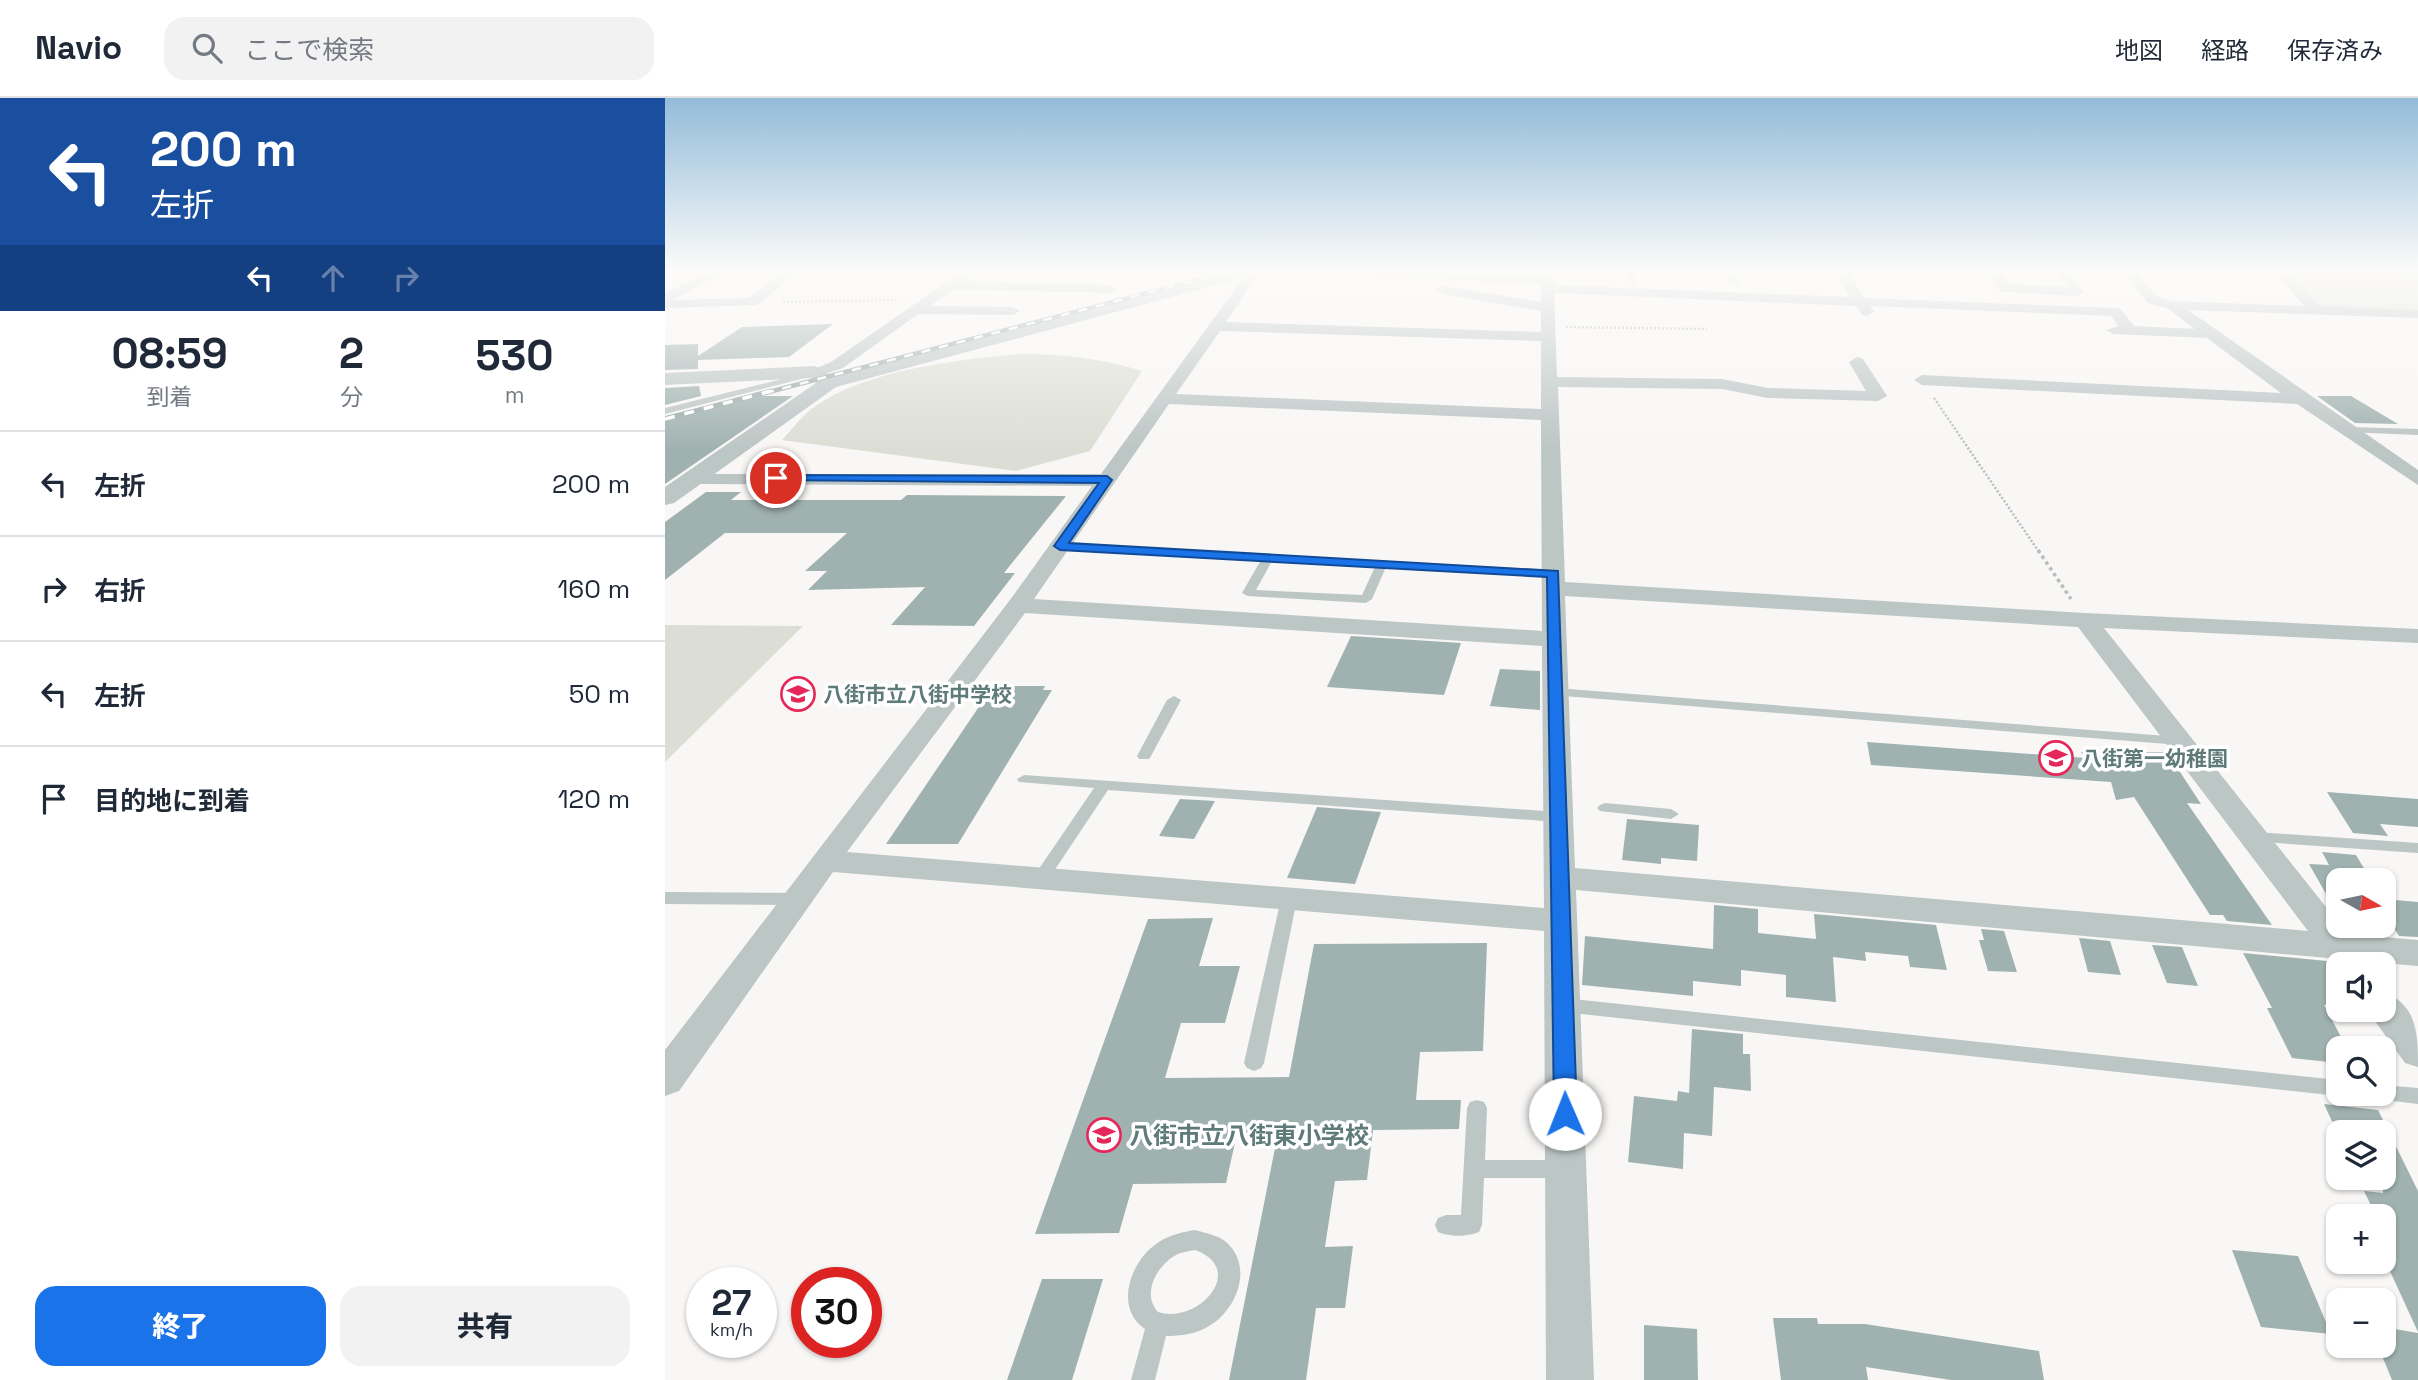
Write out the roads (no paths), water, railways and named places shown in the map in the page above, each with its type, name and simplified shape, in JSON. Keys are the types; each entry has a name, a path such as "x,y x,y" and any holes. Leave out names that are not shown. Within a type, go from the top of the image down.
{"street":[{"path":"665,498 886,330"},
{"path":"665,379 822,378 1015,330"},
{"path":"665,1080 824,861 1018,605 1212,330"},
{"path":"1548,330 1570,1380"},
{"path":"2124,330 2211,334"},
{"path":"2205,330 2418,479"},
{"path":"1549,382 1722,384 1768,393 1878,396 1857,362"},
{"path":"1922,380 2303,400"},
{"path":"1164,399 1550,415"},
{"path":"693,478 1107,480"},
{"path":"1554,581 2085,620 2418,636"},
{"path":"1018,605 1555,639"},
{"path":"2085,620 2343,952"},
{"path":"824,861 1562,921"},
{"path":"1561,878 2326,954"},
{"path":"2396,954 2418,953"},
{"path":"2395,1022 2418,1052"}],"lane":[{"path":"665,411 822,378"},
{"path":"2350,430 2418,432"},
{"path":"1060,546 1382,564 1554,581"},
{"path":"1268,558 1248,593 1366,599 1382,564"},
{"path":"1556,692 2180,741"},
{"path":"1144,756 1174,700"},
{"path":"1024,779 1559,817"},
{"path":"1040,879 1104,784"},
{"path":"1605,808 1671,814"},
{"path":"2254,837 2418,848"},
{"path":"665,898 796,899"},
{"path":"1254,1063 1289,899"},
{"path":"1563,1005 2326,1087"},
{"path":"2396,1094 2418,1096"},
{"path":"1446,1225 1471,1225 1477,1108"},
{"path":"1474,1169 1567,1169"},
{"path":"1143,1380 1158,1324"}],"railway":[{"path":"765,393 1006,330"},
{"path":"665,419 771,391"}],"place":[{"name":"八街市立八街中学校","path":"798,694"},
{"name":"八街第一幼稚園","path":"2056,758"},
{"name":"八街市立八街東小学校","path":"1104,1135"}]}
